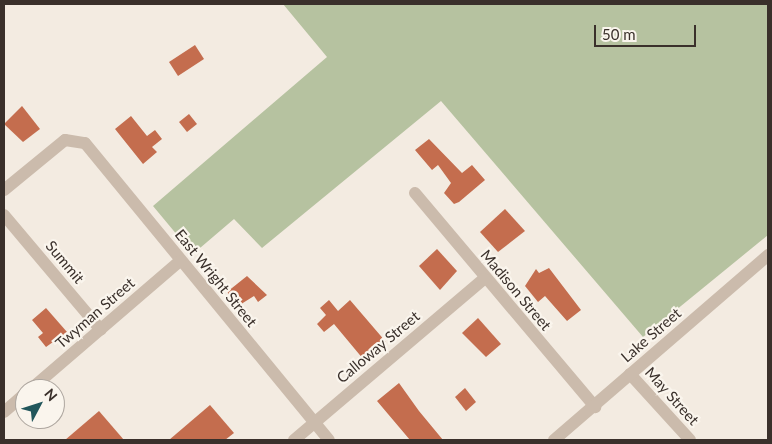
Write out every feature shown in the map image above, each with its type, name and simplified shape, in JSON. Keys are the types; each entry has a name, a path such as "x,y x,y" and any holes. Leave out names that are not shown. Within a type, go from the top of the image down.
{"street":[{"name":"East Wright Street","path":"4,190 56,145 76,139 93,151 180,261 330,440"},
{"name":"Madison Street","path":"415,192 484,279 594,407"},
{"name":"Summit","path":"4,215 101,330"},
{"name":"Lake Street","path":"554,440 768,255"},
{"name":"Twyman Street","path":"43,379 180,261"},
{"name":"Calloway Street","path":"294,440 484,279"},
{"name":"May Street","path":"630,374 690,440"},
{"path":"4,412 15,403"}],"green space":[{"path":"283,4 768,4 768,235 643,337 441,101 262,248 234,219 193,254 153,206 327,57"}],"building":[{"path":"195,45 204,59 178,76 169,62"},
{"path":"22,106 40,129 23,142 4,124"},
{"path":"189,114 197,124 187,132 179,122"},
{"path":"131,116 147,136 155,130 162,139 152,147 157,152 143,164 115,129"},
{"path":"429,139 462,173 472,165 485,180 459,202 454,204 444,193 451,183 438,165 432,170 415,150"},
{"path":"505,209 525,231 498,252 480,232"},
{"path":"437,249 457,271 440,290 419,266"},
{"path":"549,268 581,310 567,321 545,296 538,302 525,286 536,269 539,273"},
{"path":"247,276 267,295 258,302 254,296 238,306 227,292"},
{"path":"329,300 338,311 350,300 386,342 364,360 334,324 324,332 317,324 326,315 320,308"},
{"path":"46,308 67,332 46,347 38,337 43,333 32,320"},
{"path":"478,318 501,344 486,357 462,333"},
{"path":"399,383 443,440 410,440 377,401"},
{"path":"465,388 476,402 466,411 455,397"},
{"path":"210,405 234,433 225,440 169,440"},
{"path":"99,411 124,440 65,440"}]}
